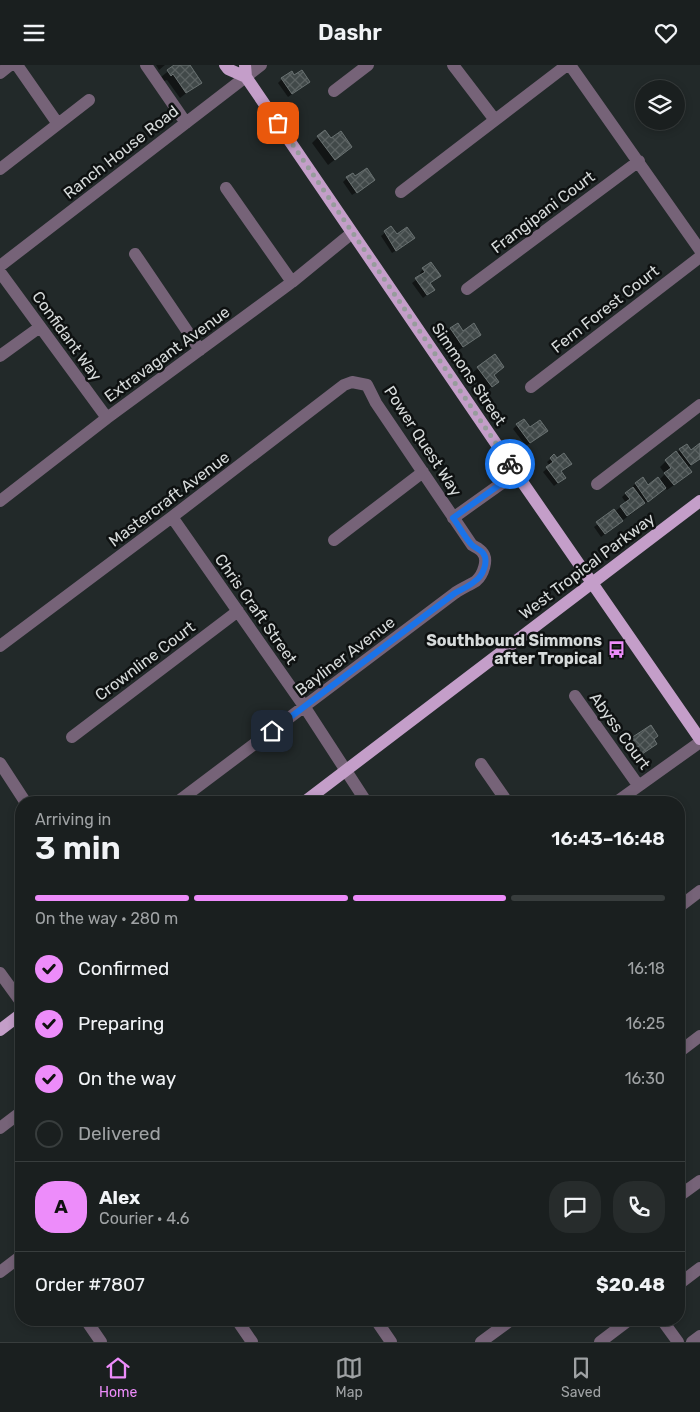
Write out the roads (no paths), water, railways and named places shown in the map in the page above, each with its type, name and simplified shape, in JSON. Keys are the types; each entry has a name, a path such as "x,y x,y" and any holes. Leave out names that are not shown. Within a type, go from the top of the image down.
{"main road":[{"name":"Simmons Street","path":"225,65 228,69 246,71 352,233 700,740"},
{"name":"West Tropical Parkway","path":"312,796 700,501"},
{"path":"0,1030 15,1019"}],"street":[{"path":"0,73 10,65"},
{"path":"17,65 58,124"},
{"path":"146,65 186,123"},
{"name":"Ranch House Road","path":"0,266 186,123 246,71 261,65"},
{"path":"334,91 368,65"},
{"path":"453,65 495,120"},
{"path":"401,192 568,65 639,161 700,250"},
{"path":"0,169 89,100"},
{"name":"Frangipani Court","path":"467,289 639,161"},
{"path":"226,188 292,282"},
{"name":"Extravagant Avenue","path":"0,501 107,418 292,282 352,233"},
{"path":"135,254 200,350"},
{"name":"Fern Forest Court","path":"531,387 700,257"},
{"name":"Confidant Way","path":"0,272 107,418"},
{"path":"0,356 40,327"},
{"name":"Mastercraft Avenue","path":"0,646 344,385 352,381 358,382"},
{"name":"Power Quest Way","path":"358,382 367,385 376,403 453,518 472,545 483,552 485,558 484,571"},
{"path":"597,483 700,405"},
{"path":"334,540 423,472"},
{"path":"453,518 516,473"},
{"name":"Chris Craft Street","path":"172,517 304,707 363,796"},
{"name":"Bayliner Avenue","path":"185,796 455,593 474,582 484,571"},
{"name":"Crownline Court","path":"72,737 238,611"},
{"name":"Abyss Court","path":"575,696 638,785"},
{"path":"624,796 700,740"},
{"path":"0,763 21,796"},
{"path":"481,764 503,796"},
{"path":"685,902 700,891"},
{"path":"0,973 15,994"},
{"path":"685,1047 700,1036"},
{"path":"0,1128 15,1117"},
{"path":"685,1192 700,1181"},
{"path":"0,1272 15,1261"},
{"path":"685,1279 700,1268"},
{"path":"90,1326 100,1342"},
{"path":"241,1326 252,1342"},
{"path":"380,1326 391,1342"},
{"path":"481,1342 503,1326"},
{"path":"600,1342 622,1326"},
{"path":"666,1326 678,1342"},
{"path":"692,1342 700,1336"}],"place":[{"name":"Southbound Simmons after Tropical","path":"616,649"}]}
